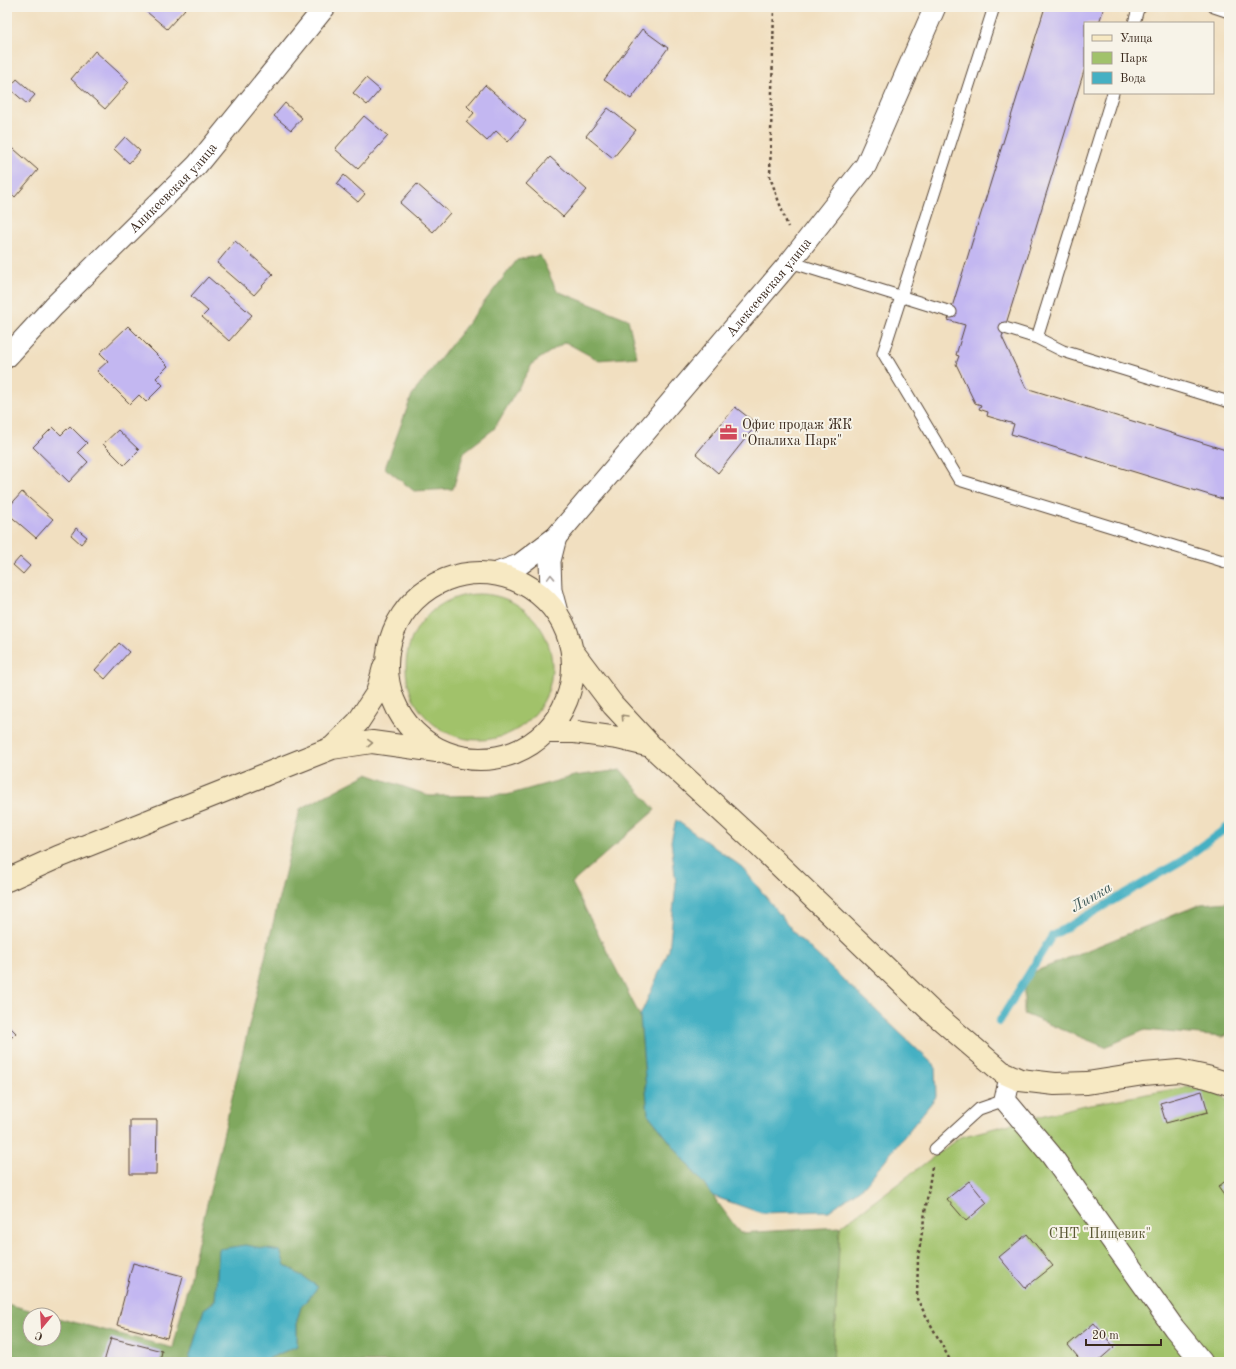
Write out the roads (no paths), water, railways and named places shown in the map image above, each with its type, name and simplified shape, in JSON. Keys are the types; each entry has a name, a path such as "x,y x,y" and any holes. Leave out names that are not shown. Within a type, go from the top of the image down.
{"street":[{"name":"Аникеевская улица","path":"7,357 54,306 197,164 325,7"},
{"name":"Алексеевская улица","path":"494,574 519,565 556,537 794,258 866,165 935,7"},
{"name":"Алексеевская улица","path":"556,537 550,561 551,590 558,616"},
{"path":"332,748 358,722 378,693 395,627 412,602 436,584 464,574 494,574 523,583 547,601 564,624 573,652 613,705 651,746 753,840 932,1012 1002,1072 1020,1080 1055,1084 1087,1083 1144,1074 1179,1071 1207,1077 1229,1084"},
{"path":"7,880 332,748 372,742 444,752 470,758 498,758 524,748 546,732 563,709 572,681 573,652"},
{"path":"387,656 389,686 400,713 419,736 444,752"},
{"path":"546,732 583,733 618,738 651,746"},
{"path":"7,874 58,858"},
{"path":"1010,1076 1005,1100 1051,1155 1174,1328 1202,1362"}],"lane":[{"path":"994,7 883,354 958,480 1229,563"},
{"path":"1214,7 1229,12"},
{"path":"1134,22 1137,8"},
{"path":"1037,338 1113,94"},
{"path":"794,258 951,312"},
{"path":"1005,328 1037,338 1063,351 1229,402"},
{"path":"935,1149 979,1110 1005,1100"}],"water":[{"path":"676,820 742,867 797,936 935,1066 936,1097 865,1185 829,1211 761,1213 713,1196 648,1114 640,1016 669,950 676,884 671,841"},
{"path":"245,1245 280,1251 285,1265 318,1287 301,1307 297,1320 297,1346 261,1362 188,1362 204,1309 215,1301 219,1249"}],"waterway":[{"name":"Липка","path":"999,1022 1052,936 1183,860 1229,826"}],"place":[{"name":"Офис продаж ЖК \"Опалиха Парк\"","path":"729,432"}],"park label":[{"name":"СНТ \"Пищевик\"","path":"1100,1233"}]}
